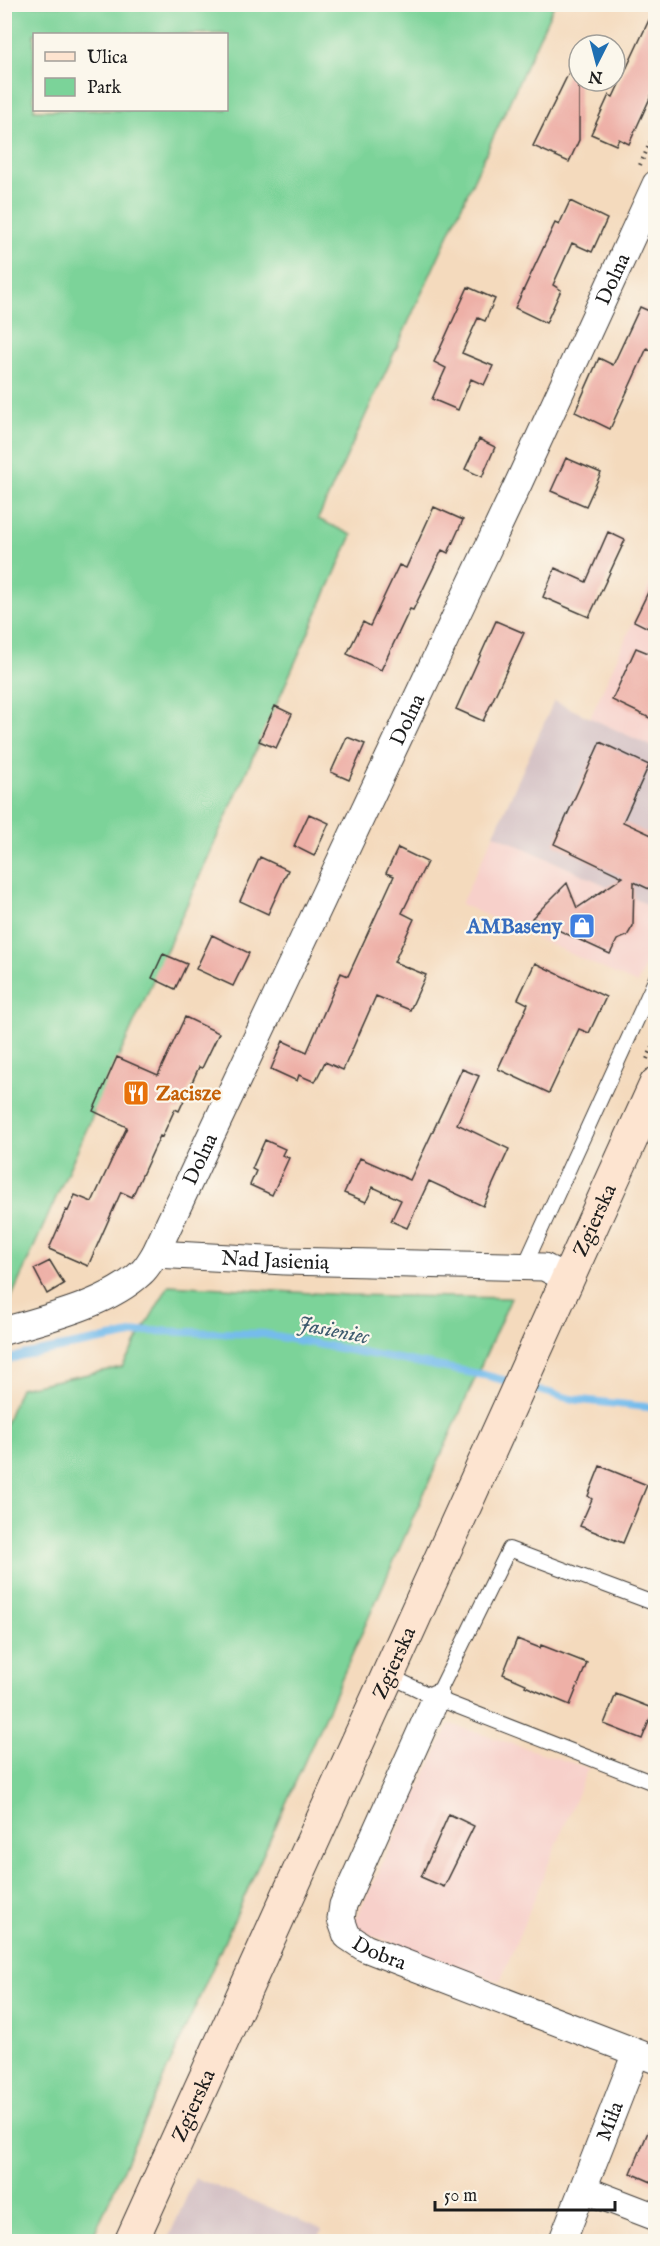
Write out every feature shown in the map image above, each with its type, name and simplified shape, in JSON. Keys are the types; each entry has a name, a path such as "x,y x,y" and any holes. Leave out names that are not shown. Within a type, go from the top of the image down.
{"main road":[{"name":"Zgierska","path":"131,2241 656,1084"}],"street":[{"name":"Dolna","path":"155,1254 519,482 656,184"},
{"name":"Nad Jasienią","path":"155,1254 285,1261 544,1267 566,1278"},
{"path":"4,1331 115,1293 143,1271 155,1254"},
{"name":"Dobra","path":"436,1698 343,1905 341,1919 347,1936 365,1948 646,2056"},
{"name":"Miła","path":"562,2241 583,2188 646,2056"},
{"path":"583,2188 656,2217"}],"lane":[{"path":"524,1267 656,978"},
{"path":"436,1698 509,1549 656,1604"},
{"path":"387,1675 436,1698 656,1784"}],"shaded area":[{"path":"655,573 655,748 590,718"},
{"path":"554,701 655,748 655,908 494,834"},
{"name":"AMBaseny","path":"494,834 655,908 655,943 637,984 461,904"},
{"path":"450,1724 588,1768 500,1982 351,1928"},
{"path":"195,2178 322,2229 317,2241 167,2241"}],"green space":[{"path":"5,5 554,5 318,519 352,535 5,1312"},
{"path":"169,1285 347,1295 511,1298 91,2241 5,2241 5,1425 20,1388 122,1367"}],"building":[{"path":"656,5 656,85 629,144 619,139 616,145 591,134 609,95 613,97 615,93 627,93 627,67"},
{"path":"567,77 567,93 579,93 579,140 569,162 533,146"},
{"path":"570,201 607,219 592,252 572,243 553,285 561,290 546,323 515,308 555,223 559,225"},
{"path":"468,287 495,299 485,321 478,318 462,353 493,366 484,385 471,379 458,410 432,399 446,368 434,362"},
{"path":"640,307 656,314 656,353 647,348 610,429 575,412 599,358 613,365"},
{"path":"479,439 495,447 482,477 465,469"},
{"path":"566,458 601,473 586,506 551,491"},
{"path":"434,507 463,520 448,553 442,550 381,670 347,654 363,622 370,626 399,565 406,568"},
{"path":"608,532 625,540 589,617 543,597 555,568 586,582"},
{"path":"656,576 656,632 634,621"},
{"path":"496,621 524,633 483,721 456,709"},
{"path":"636,648 656,656 656,721 612,700"},
{"path":"275,706 292,714 276,748 259,741"},
{"path":"347,737 365,744 349,780 331,772"},
{"path":"600,742 649,765 623,822 656,837 656,875 649,889 634,882 633,926 627,936 617,940 610,954 532,918 567,883 577,908 623,877 554,844"},
{"path":"309,814 329,823 314,856 294,846"},
{"path":"398,848 427,862 402,913 414,919 394,962 426,975 410,1010 376,996 343,1070 325,1062 315,1082 299,1075 297,1081 271,1069 283,1041 307,1052 341,973 348,976 394,876 386,873"},
{"path":"260,857 288,870 268,914 240,901"},
{"path":"212,935 249,953 233,986 196,969"},
{"path":"163,954 187,964 175,989 152,978"},
{"path":"535,963 606,997 589,1033 579,1029 549,1093 498,1069 528,1004 518,999"},
{"path":"185,1017 219,1033 202,1068 199,1067 179,1111 175,1109 162,1137 160,1136 132,1197 121,1192 88,1266 49,1249 75,1195 92,1202 127,1127 93,1111 117,1057 158,1075"},
{"path":"462,1069 479,1076 457,1124 509,1149 483,1206 429,1181 407,1228 391,1221 401,1200 373,1187 366,1202 344,1193 360,1158 410,1180"},
{"path":"265,1140 285,1149 282,1155 289,1158 272,1195 250,1185 256,1171 252,1169"},
{"path":"50,1261 64,1284 47,1294 34,1269"},
{"path":"600,1466 647,1485 623,1543 580,1526 592,1499 588,1496"},
{"path":"517,1639 540,1648 541,1645 587,1663 570,1705 503,1674"},
{"path":"616,1694 654,1709 642,1739 604,1724"},
{"path":"449,1814 474,1826 444,1887 421,1877"},
{"path":"656,2115 656,2184 631,2173"}],"waterway":[{"name":"Jasieniec","path":"4,1361 23,1355 147,1331 264,1334 511,1382"},
{"name":"Jasieniec","path":"528,1387 571,1399 656,1408"}],"place":[{"name":"AMBaseny","path":"582,926"},
{"name":"Zacisze","path":"136,1093"}]}
